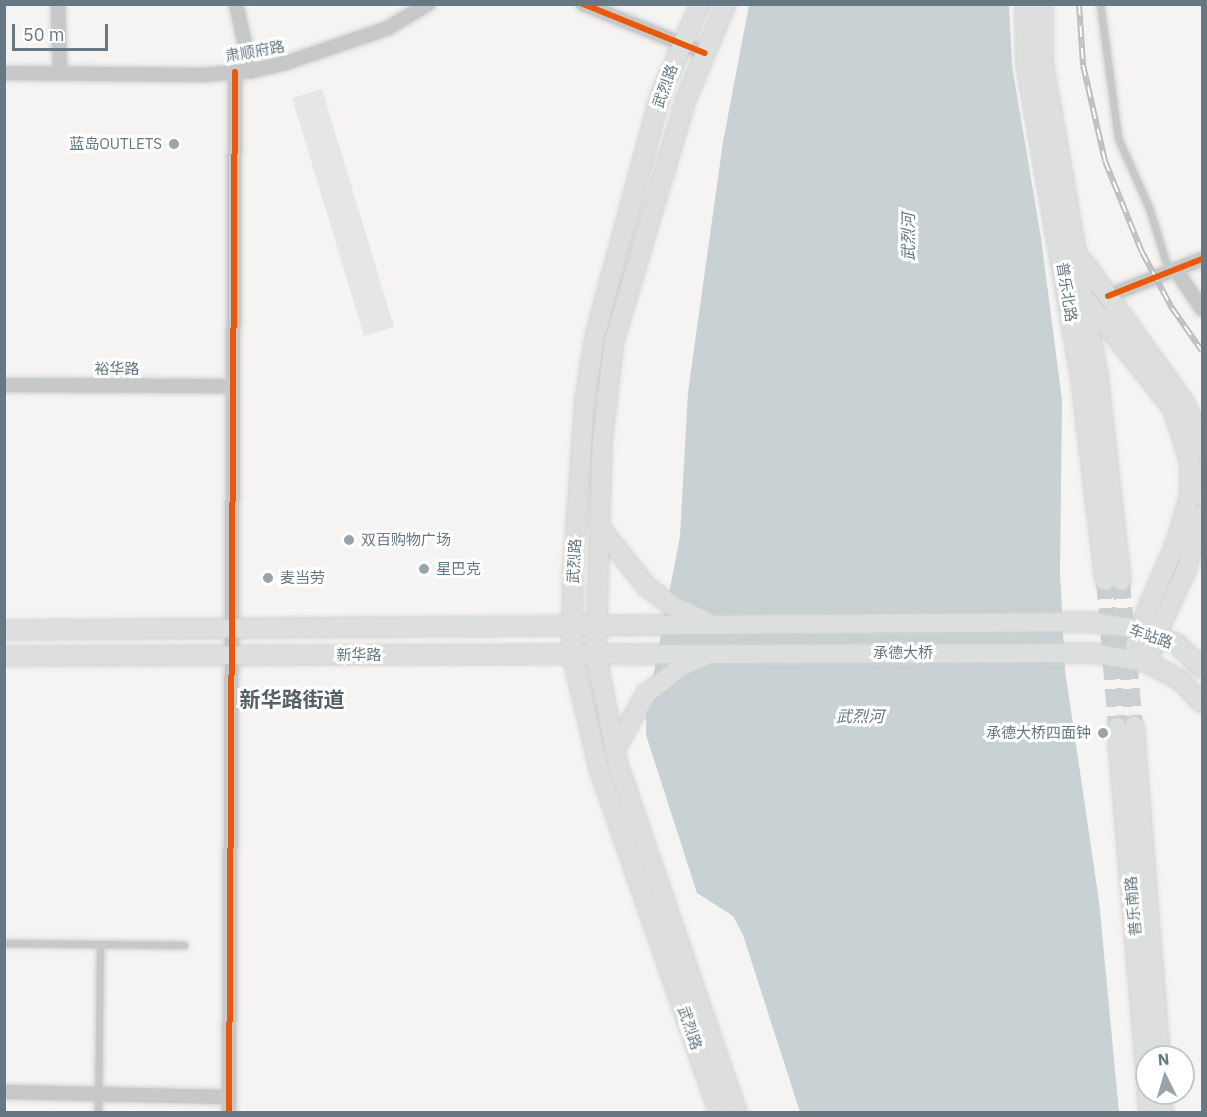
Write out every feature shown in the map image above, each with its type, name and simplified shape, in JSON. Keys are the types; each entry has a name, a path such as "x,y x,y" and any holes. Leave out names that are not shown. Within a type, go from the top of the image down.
{"main road":[{"name":"武烈路","path":"700,4 660,96 595,337 585,400 572,654 599,768 719,1113"},
{"name":"武烈路","path":"726,4 704,53 614,340 604,398 598,525 596,654 614,751 737,1113"},
{"name":"普乐北路","path":"1025,4 1026,64 1064,269 1113,581 1087,301 1043,62 1043,4"},
{"path":"1079,257 1186,405 1203,448"},
{"path":"1064,269 1173,409 1190,463 1190,495 1140,661"},
{"path":"1148,632 1186,570 1203,515"},
{"path":"598,525 646,586 673,606 712,624"},
{"name":"车站路","path":"1090,622 1148,632 1177,644 1203,668"},
{"name":"承德大桥","path":"712,624 1090,622"},
{"name":"新华路","path":"4,630 712,624"},
{"path":"614,751 627,723 646,694 682,666 713,653"},
{"name":"新华路","path":"4,656 713,653"},
{"name":"承德大桥","path":"713,653 1093,653"},
{"name":"车站路","path":"1093,653 1140,661 1180,680 1203,703"},
{"name":"普乐南路","path":"1145,1045 1126,727 1159,1045"}],"street":[{"path":"58,4 60,73"},
{"path":"236,4 251,70"},
{"path":"583,4 704,53"},
{"name":"肃顺府路","path":"4,73 235,72 251,70 296,60 388,28 427,5"},
{"path":"229,1113 230,386 235,72"},
{"path":"1108,296 1203,259"},
{"path":"1172,271 1203,309"},
{"name":"裕华路","path":"4,385 230,386"},
{"path":"4,1092 229,1097"}],"lane":[{"path":"1100,4 1118,138 1149,208 1172,271"},
{"path":"4,943 184,945"},
{"path":"98,1113 100,944"}],"shaded area":[{"path":"322,89 394,327 364,336 292,98"}],"water":[{"name":"武烈河","path":"749,5 1009,5 1012,66 1041,238 1062,400 1060,573 1065,670 1099,901 1119,1112 800,1112 743,935 733,916 697,893 646,735 646,714 680,536 688,392 723,142"}],"tunnel":[{"path":"1105,581 1117,727"},
{"path":"1121,581 1134,726"}],"railway":[{"path":"1079,4 1083,65 1105,161 1142,252 1172,308 1202,351"}],"cycle path":[{"path":"583,4 704,53"},
{"path":"229,1112 235,72"},
{"path":"1108,296 1202,259"}],"place":[{"name":"蓝岛OUTLETS","path":"174,144"},
{"name":"双百购物广场","path":"349,540"},
{"name":"星巴克","path":"424,569"},
{"name":"麦当劳","path":"268,578"},
{"name":"承德大桥四面钟","path":"1103,733"}],"district":[{"name":"新华路街道","path":"292,699"}]}
